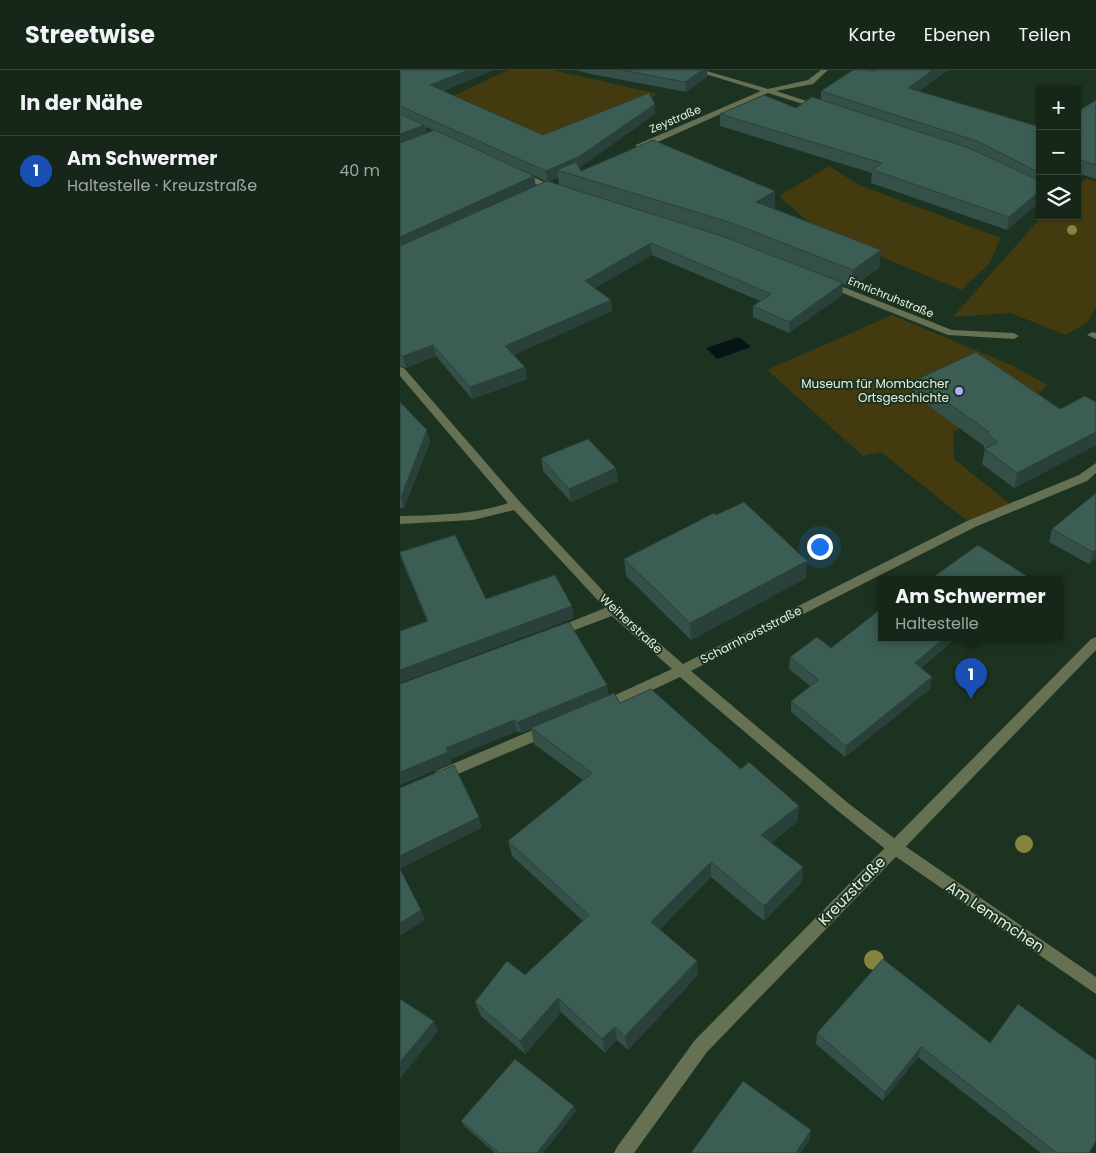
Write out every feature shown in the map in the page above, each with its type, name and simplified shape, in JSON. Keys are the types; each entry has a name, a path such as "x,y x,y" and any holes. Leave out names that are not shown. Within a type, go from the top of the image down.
{"street":[{"path":"695,70 732,79 823,109"},
{"name":"Zeystraße","path":"630,151 767,91 810,82 825,70"},
{"path":"514,171 543,189 566,192"},
{"path":"543,189 556,182"},
{"name":"Emrichruhstraße","path":"816,279 951,333 1014,336"},
{"name":"Weiherstraße","path":"400,370 516,505 614,610 680,670 842,807 894,847"},
{"name":"Scharnhorststraße","path":"592,711 646,688 971,524 1083,478 1096,467"},
{"path":"400,520 471,518 493,514 516,505"},
{"path":"546,636 614,610"},
{"name":"Kreuzstraße","path":"623,1153 701,1046 1096,642"},
{"path":"427,781 564,723"},
{"name":"Am Lemmchen","path":"894,847 1096,986"}],"shaded area":[{"path":"508,70 552,70 659,94 547,138 451,97"},
{"path":"829,166 859,185 1001,238 989,264 961,290 819,231 779,196"},
{"path":"1086,179 1096,181 1096,307 1088,322 1066,335 1010,313 953,317 1038,220 1081,220 1081,183"},
{"path":"892,315 1011,365 1048,385 1032,399 953,431 954,459 1010,504 971,524 881,452 863,456 767,370"},
{"path":"739,337 751,347 717,359 706,348"}],"building":[{"path":"400,70 468,70 430,85 543,135 649,93 655,104 580,156 546,171 400,106"},
{"path":"622,70 702,70 685,82"},
{"path":"853,70 933,70 908,88 1036,126 1036,171 977,141 821,91"},
{"path":"764,95 796,108 812,97 969,148 1036,179 1036,194 1009,217 873,170 882,163 720,114"},
{"path":"1096,100 1096,165 1081,160 1081,109"},
{"path":"400,114 424,125 400,134"},
{"path":"435,130 534,176 400,237 400,143"},
{"path":"653,140 775,191 756,202 881,250 853,270 729,222 557,170 576,162 581,171"},
{"path":"547,181 722,236 843,283 789,322 753,306 771,294 651,243 585,281 611,300 505,346 525,367 470,387 433,345 403,356 400,355 400,246"},
{"path":"976,352 1060,409 1085,396 1096,402 1096,432 1017,473 985,449 998,442 987,433 989,432 916,380"},
{"path":"400,402 427,430 401,497 400,497"},
{"path":"588,439 616,468 569,489 541,458"},
{"path":"1096,493 1096,549 1093,552 1052,529"},
{"path":"744,502 807,561 690,623 624,559 714,513 716,515"},
{"path":"455,535 486,599 555,575 572,606 400,670 400,631 428,621 400,552"},
{"path":"978,545 1027,576 935,576"},
{"path":"878,611 878,641 941,641 915,663 932,677 846,746 791,701 819,680 790,657 817,637 831,648"},
{"path":"569,622 607,685 518,722 514,720 446,748 448,752 400,772 400,684"},
{"path":"651,689 741,769 749,762 799,806 761,835 803,867 764,906 711,862 651,922 697,961 625,1036 615,1027 602,1039 558,998 520,1041 475,1002 507,961 525,975 589,915 508,841 592,773 531,728 614,693 620,703"},
{"path":"454,765 479,817 400,856 400,788"},
{"path":"400,869 421,910 400,923"},
{"path":"883,959 990,1043 1018,1004 1096,1060 1096,1141 1089,1153 1057,1153 921,1047 885,1092 817,1033"},
{"path":"400,999 434,1021 400,1062"},
{"path":"515,1059 574,1106 537,1153 499,1153 461,1121"},
{"path":"743,1081 811,1130 796,1153 691,1153"}],"place":[{"name":"Museum für Mombacher Ortsgeschichte","path":"959,391"},
{"name":"Am Schwermer","path":"971,699"}]}
